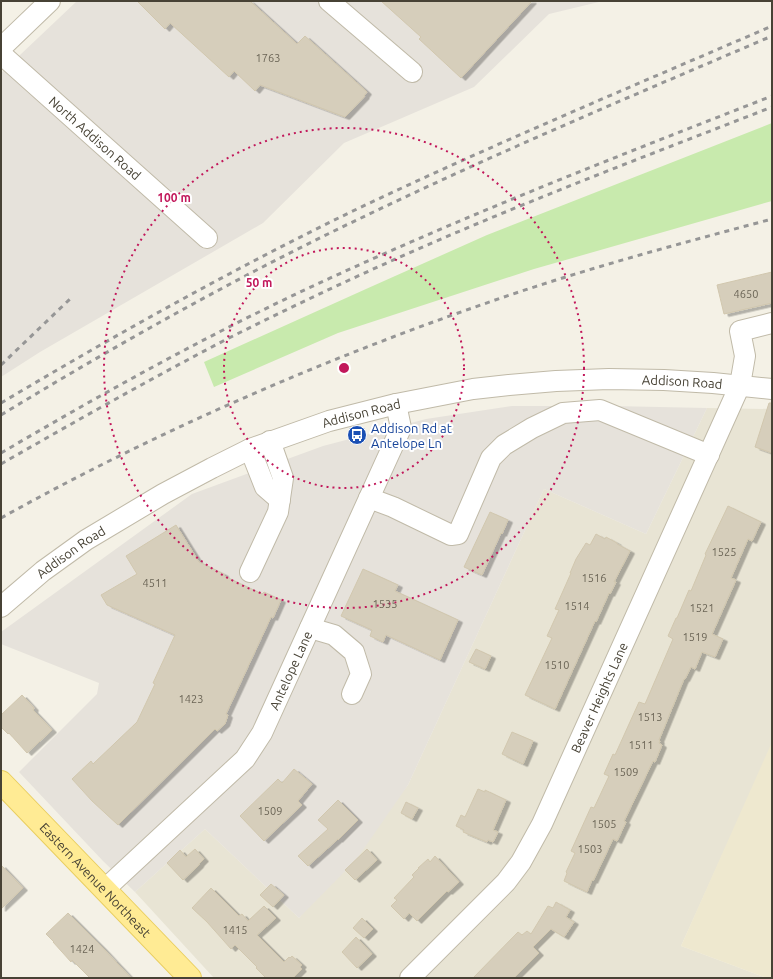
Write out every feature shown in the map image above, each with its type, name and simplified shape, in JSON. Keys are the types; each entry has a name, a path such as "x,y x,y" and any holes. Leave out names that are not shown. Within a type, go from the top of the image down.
{"main road":[{"name":"Eastern Avenue Northeast","path":"1,782 190,978"}],"street":[{"path":"1,48 50,1"},
{"path":"329,1 412,72"},
{"name":"North Addison Road","path":"1,54 207,238"},
{"name":"Beaver Heights Lane","path":"410,978 506,882 521,862 542,824 740,385 745,356 740,330 772,323"},
{"name":"Addison Road","path":"1,608 43,572 86,540 163,494 250,449 328,421 396,404 473,389 556,381 609,379 664,380 740,385 772,389"},
{"name":"Antelope Lane","path":"105,889 245,759 262,733 401,428 396,404"},
{"path":"369,498 393,507 451,535 458,534 491,458 504,445 532,428 564,413 600,410 709,455"},
{"path":"250,572 278,512 280,500 282,478 270,441"},
{"path":"250,449 265,487 280,500"},
{"path":"310,628 334,635 354,652 361,674 352,694"}],"shaded area":[{"path":"77,1 603,1 549,14 474,87 344,143 263,223 40,352 1,377 1,73"},
{"path":"512,406 707,408 646,534 544,489 408,785 356,860 299,918 205,829 135,892 103,861 19,772 97,694 99,683 1,644 1,632 192,494 323,446 426,419"},
{"path":"707,408 772,409 772,745 681,946 767,978 214,978 135,892 205,829 299,918 408,785 544,489 646,534"},
{"path":"772,742 772,978 767,978 681,946"}],"green space":[{"path":"772,123 772,201 534,269 338,333 214,387 204,362 487,235"}],"building":[{"path":"137,1 250,1 297,44 305,36 367,92 345,117 260,85 255,91 234,71 229,77 170,23 165,29"},
{"path":"381,1 532,1 461,78 419,39 421,37"},
{"path":"772,272 772,303 724,314 717,285"},
{"path":"769,403 772,403 772,453 755,447"},
{"path":"728,506 761,522 752,541 748,539 731,578 736,580 712,634 723,639 715,657 702,652 695,669 691,667 684,679 659,740 659,743 662,745 655,762 653,761 624,821 626,822 617,841 613,839 587,892 564,881 566,872 575,853 571,851 591,807 594,808 609,776 604,774 613,754 615,755 639,702 645,704 673,639 668,636 689,590 691,591 706,555 705,554"},
{"path":"490,512 508,520 482,575 464,567"},
{"path":"176,525 199,562 262,594 264,592 281,600 273,618 271,617 226,714 228,715 225,724 217,731 215,729 118,825 92,801 72,779 91,761 93,764 137,722 155,684 153,683 175,635 107,605 101,595 137,574 126,556"},
{"path":"596,534 605,539 606,537 630,551 596,622 595,621 555,709 525,695 552,638 547,636 559,610 555,609 576,559 586,543 590,545"},
{"path":"363,569 398,585 395,591 458,620 440,660 386,635 383,642 370,636 372,630 341,616"},
{"path":"476,649 491,656 485,669 469,662"},
{"path":"22,695 34,708 33,710 52,730 27,753 9,733 8,734 1,727 1,715"},
{"path":"512,732 533,741 523,764 502,754"},
{"path":"294,769 312,784 298,801 302,805 264,841 240,816 278,779 282,783"},
{"path":"478,789 485,792 485,790 506,800 493,830 498,832 493,842 488,840 487,842 463,832 464,830 456,826 461,815 465,817"},
{"path":"338,800 358,820 308,866 298,856 328,829 318,820"},
{"path":"406,802 418,808 412,819 401,813"},
{"path":"195,849 204,859 183,880 167,863 180,850 186,857"},
{"path":"367,849 377,860 355,880 345,870"},
{"path":"435,856 459,882 448,892 447,891 417,921 409,913 404,919 391,906 397,900 394,898 414,877 412,875 418,868 428,859 430,862"},
{"path":"1,865 23,888 1,909"},
{"path":"271,884 284,895 273,907 260,895"},
{"path":"211,888 239,916 242,914 248,921 264,906 276,918 257,935 284,962 292,956 302,965 300,967 302,969 293,978 266,978 235,945 231,949 207,922 192,908"},
{"path":"556,902 570,910 566,917 574,922 564,937 551,929 533,947 539,953 514,978 473,978 518,932 522,935 527,931 531,934 548,906 553,908"},
{"path":"68,913 131,978 90,978 72,960 71,962 46,934"},
{"path":"362,918 373,929 364,938 353,928"},
{"path":"356,937 372,954 357,968 342,952"}],"railway":[{"path":"1,403 177,302 311,231 512,138 772,26"},
{"path":"1,415 178,312 315,240 514,147 772,36"},
{"path":"1,453 74,411 223,330 356,266 593,166 772,96"},
{"path":"1,464 200,353 342,283 477,224 624,164 772,107"},
{"path":"1,518 61,485 185,425 311,369 375,344 504,297 604,265 772,219"},
{"path":"1,365 70,299"}],"place":[{"name":"Addison Rd at Antelope Ln","path":"357,435"}]}
